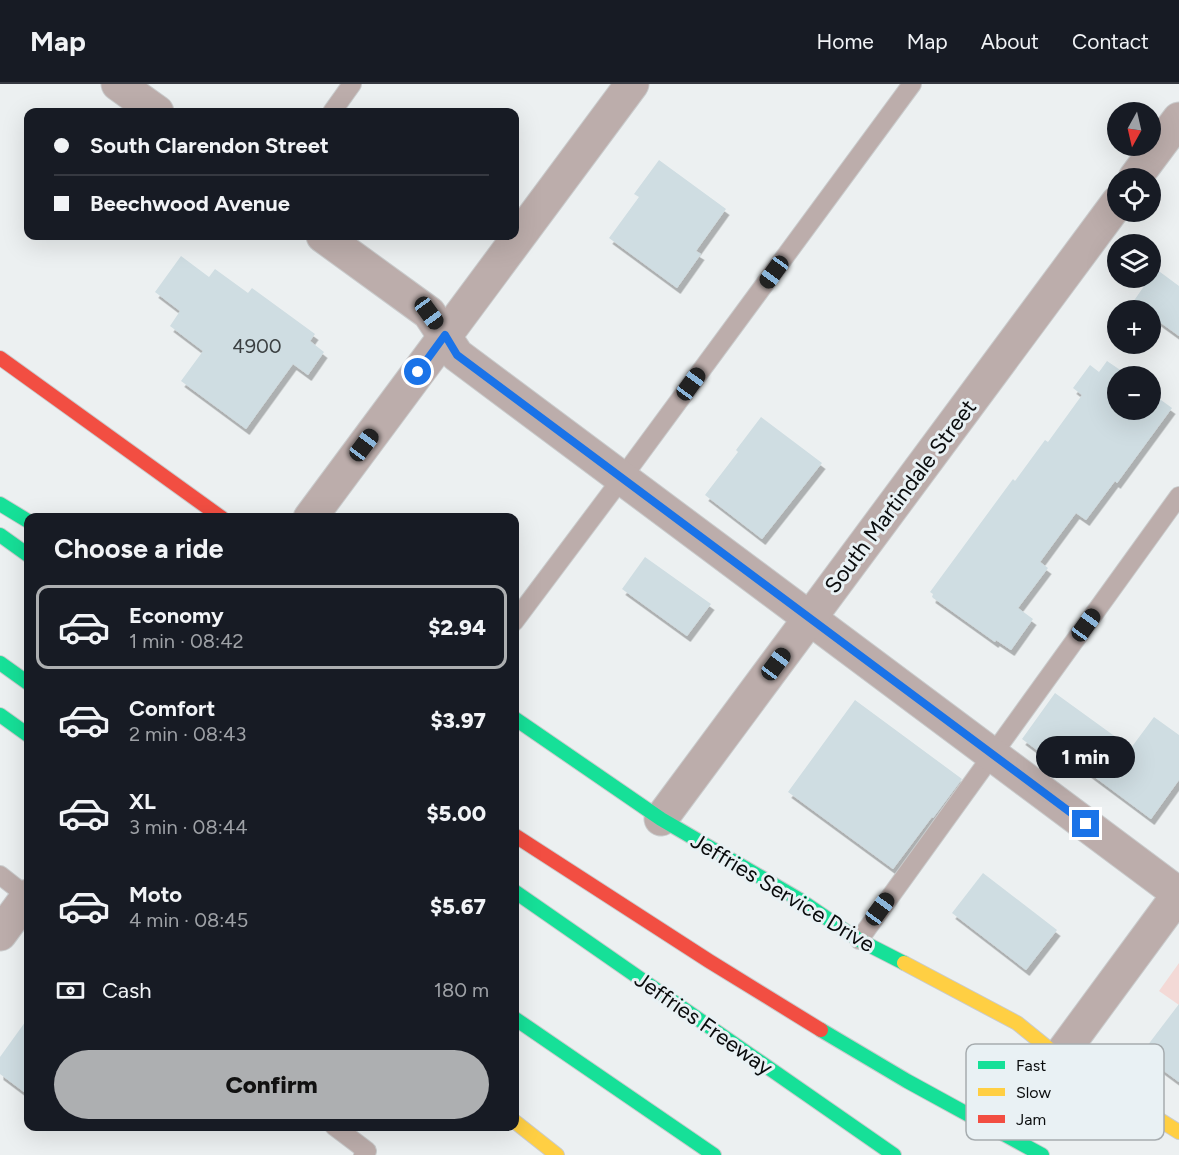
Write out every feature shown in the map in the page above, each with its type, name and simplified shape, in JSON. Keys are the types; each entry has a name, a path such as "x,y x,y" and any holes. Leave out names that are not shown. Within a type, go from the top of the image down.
{"main road":[{"path":"0,358 215,513"},
{"path":"0,504 24,518"},
{"path":"0,535 24,552"},
{"path":"0,663 24,680"},
{"path":"0,715 24,732"},
{"name":"Jeffries Service Drive","path":"519,721 661,819 800,900 859,939 1017,1023 1043,1044"},
{"path":"519,839 871,1061 966,1113"},
{"name":"Jeffries Freeway","path":"519,894 894,1155"},
{"path":"519,1021 714,1155"},
{"name":"Jeffries Service Drive","path":"1164,1123 1179,1132"},
{"path":"519,1124 557,1155"},
{"path":"1015,1140 1042,1155"}],"street":[{"path":"118,84 151,108"},
{"path":"519,236 632,84"},
{"path":"1142,168 1179,119"},
{"name":"South Martindale Street","path":"661,819 1107,217"},
{"path":"329,240 429,313 457,355 1179,894 1069,1044"},
{"path":"314,513 516,240"},
{"path":"0,934 24,902"}],"lane":[{"path":"335,108 352,84"},
{"path":"519,614 912,84"},
{"path":"859,939 1179,496"},
{"path":"0,875 24,894"},
{"path":"340,1131 365,1153"}],"shaded area":[{"path":"1179,963 1179,1005 1159,991"}],"building":[{"path":"659,160 726,209 696,251 701,254 677,288 609,238 639,197 634,194"},
{"path":"181,256 209,277 215,269 248,293 252,288 315,334 310,341 324,352 308,375 293,364 246,429 181,381 203,351 170,326 180,311 155,292"},
{"path":"1161,273 1179,286 1179,336 1161,323 1161,300 1134,300 1143,288 1161,288"},
{"path":"1107,361 1114,366 1107,366 1107,420 1161,420 1161,400 1172,408 1117,483 1115,481 1086,520 1076,513 1040,562 1048,568 1018,608 1033,619 1011,650 996,640 995,642 932,597 933,594 930,592 1013,479 1015,481 1045,440 1048,442 1082,395 1073,388 1090,365 1099,372"},
{"path":"761,417 822,463 762,539 705,495"},
{"path":"645,557 711,604 687,636 622,589"},
{"path":"1055,693 1131,748 1154,717 1179,735 1179,780 1151,819 1049,743 1041,753 1022,739"},
{"path":"855,700 962,779 893,869 788,792"},
{"path":"983,873 1057,930 1026,970 952,913"},
{"path":"1179,1004 1179,1082 1164,1071 1164,1044 1149,1044"},
{"path":"24,1024 24,1092 0,1074 0,1057"}],"traffic: fast":[{"path":"0,504 24,519"},
{"path":"0,535 24,552"},
{"path":"0,663 24,680"},
{"path":"0,715 24,732"},
{"path":"519,721 661,819 800,900 859,940 904,963"},
{"path":"519,894 894,1155"},
{"path":"519,1021 714,1155"},
{"path":"821,1030 966,1113"},
{"path":"1015,1140 1042,1155"}],"traffic: slow":[{"path":"904,963 1017,1023 1043,1044"},
{"path":"1164,1123 1179,1132"},
{"path":"519,1125 557,1155"}],"traffic: jam":[{"path":"0,358 215,513"},
{"path":"519,838 821,1030"}],"route":[{"path":"418,372 445,335 457,355 1086,824"}]}
